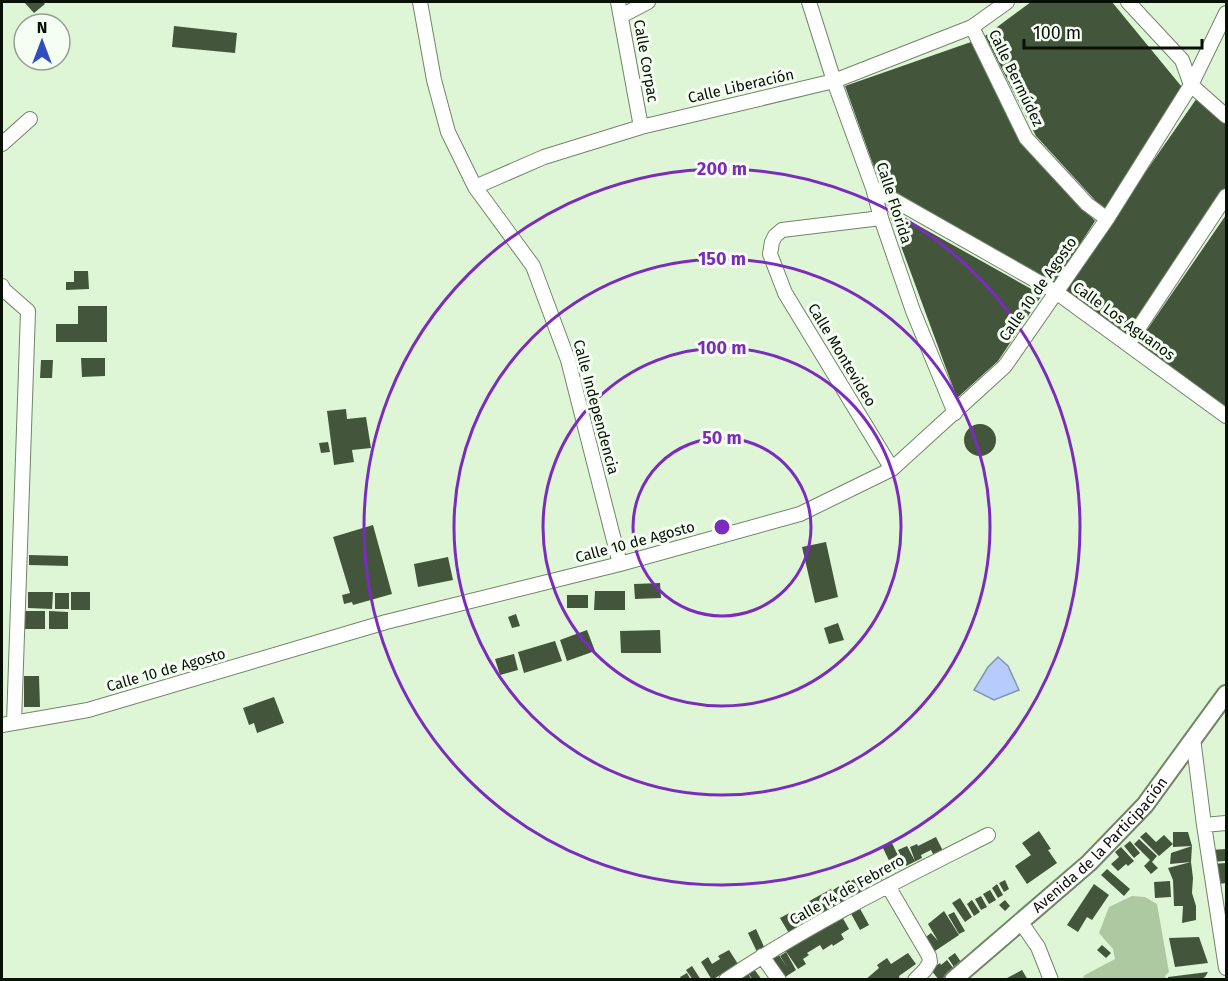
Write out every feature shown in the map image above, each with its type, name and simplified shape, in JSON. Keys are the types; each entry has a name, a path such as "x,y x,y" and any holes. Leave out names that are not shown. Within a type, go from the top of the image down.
{"main road":[{"name":"Avenida de la Participación","path":"953,980 1089,863 1145,805 1227,694"}],"street":[{"name":"Calle Independencia","path":"420,2 434,80 448,132 475,188 533,266 568,360 620,564"},
{"name":"Calle Corpac","path":"618,2 641,127"},
{"path":"621,16 648,2"},
{"name":"Calle Florida","path":"810,2 834,81 873,188 913,311 955,413"},
{"name":"Calle Liberación","path":"475,188 544,157 641,127 834,81 972,27 1007,2"},
{"path":"1128,2 1182,60 1191,85 1227,116"},
{"name":"Calle 10 de Agosto","path":"8,724 88,710 386,622 620,564 800,514 892,469 1005,366 1107,219 1191,85 1227,13"},
{"name":"Calle Bermúdez","path":"972,27 1026,138 1088,204 1107,219"},
{"path":"2,144 30,119"},
{"name":"Calle Los Aguanos","path":"873,188 1056,292 1227,416"},
{"path":"1128,345 1227,196"},
{"name":"Calle Montevideo","path":"881,218 782,230 775,236 770,254 785,293 892,469"},
{"path":"2,286 28,311 8,724"},
{"path":"1193,738 1204,825 1227,968"},
{"path":"1204,825 1227,823"},
{"name":"Calle 14 de Febrero","path":"726,980 762,956 888,886 987,835"},
{"path":"888,886 929,956 930,962 915,980"},
{"path":"1020,921 1038,947 1051,980"},
{"path":"762,956 779,980"}],"green space":[{"path":"1132,896 1145,897 1157,904 1169,972 1165,976 1166,979 1085,979 1083,976 1115,959 1113,949 1099,933 1109,907"}],"water":[{"path":"998,657 1008,666 1019,690 994,700 974,690 988,667"}],"building":[{"path":"24,2 43,2 45,4 35,12"},
{"path":"1031,2 1112,2 1186,92 1104,210 1036,136 985,36"},
{"path":"174,26 237,33 235,53 172,47"},
{"path":"971,42 1016,134 1095,221 1055,283 880,184 845,86"},
{"path":"1197,98 1226,124 1226,194 1128,336 1064,289"},
{"path":"887,208 1042,295 998,361 957,398"},
{"path":"1226,215 1226,408 1138,343"},
{"path":"74,271 88,271 89,289 66,290 66,282 74,282"},
{"path":"78,306 107,306 107,342 56,342 56,324 78,324"},
{"path":"81,358 105,358 105,376 82,377"},
{"path":"41,360 53,360 52,378 40,378"},
{"path":"346,409 347,419 366,417 371,448 352,450 354,462 334,465 327,411"},
{"path":"980,424 991,429 996,440 991,451 980,456 969,451 964,440 969,429"},
{"path":"328,442 330,452 321,453 319,443"},
{"path":"373,525 392,594 353,605 352,602 344,604 342,595 350,593 333,537"},
{"path":"826,542 838,597 815,603 802,547"},
{"path":"29,555 68,556 68,566 29,565"},
{"path":"448,557 453,580 418,587 414,564"},
{"path":"660,583 661,598 635,599 634,584"},
{"path":"595,591 625,591 625,610 594,610"},
{"path":"28,592 53,592 52,609 28,608"},
{"path":"71,592 90,592 90,610 71,610"},
{"path":"55,593 69,593 69,609 55,609"},
{"path":"567,595 588,595 588,608 567,608"},
{"path":"25,611 45,611 45,629 25,629"},
{"path":"49,611 68,612 68,629 49,629"},
{"path":"516,614 520,626 512,628 508,617"},
{"path":"838,623 844,640 829,644 824,628"},
{"path":"587,630 595,651 567,661 560,640"},
{"path":"660,630 661,653 621,653 620,631"},
{"path":"555,641 562,661 524,673 518,652"},
{"path":"514,654 518,670 500,675 495,659"},
{"path":"24,676 39,676 40,707 24,707"},
{"path":"274,697 284,723 257,733 254,723 249,725 243,708"},
{"path":"1039,831 1057,863 1027,884 1015,866 1031,855 1022,843"},
{"path":"1146,832 1156,842 1164,835 1173,844 1159,856 1140,837"},
{"path":"1173,832 1188,832 1192,846 1173,847"},
{"path":"936,837 943,851 934,856 931,850 921,855 922,858 906,866 898,850 907,846 915,861 910,847 917,844 918,846"},
{"path":"1139,839 1157,856 1152,862 1158,868 1151,874 1144,866 1150,860 1134,844"},
{"path":"891,841 903,866 895,873 882,846"},
{"path":"1130,841 1140,853 1134,858 1124,846"},
{"path":"1192,846 1191,862 1170,864 1171,853"},
{"path":"1121,847 1134,861 1118,871 1111,864 1119,857 1115,852"},
{"path":"1226,849 1225,861 1210,862 1210,850"},
{"path":"1191,862 1196,920 1182,923 1183,906 1174,906 1173,880 1168,868"},
{"path":"1226,863 1226,883 1213,885 1211,864"},
{"path":"879,867 887,877 869,886 863,876 871,872 877,881 873,870"},
{"path":"1107,869 1130,889 1124,896 1101,875"},
{"path":"860,876 867,889 842,904 833,890 849,880 856,890 851,881"},
{"path":"1005,880 1009,889 1004,892 999,883"},
{"path":"1170,881 1171,897 1155,898 1154,882"},
{"path":"997,884 1003,895 998,898 992,888"},
{"path":"1094,884 1109,895 1092,920 1087,917 1078,932 1067,925"},
{"path":"831,889 840,906 812,921 804,904"},
{"path":"990,890 996,900 989,904 983,894"},
{"path":"981,896 987,907 981,910 975,899"},
{"path":"960,898 972,917 965,922 952,903"},
{"path":"972,900 980,912 974,916 967,904"},
{"path":"1005,900 1010,906 1005,911 999,905"},
{"path":"858,905 869,925 860,930 849,910"},
{"path":"795,910 805,926 790,935 780,918"},
{"path":"944,911 959,935 932,953 922,940 931,933 938,941 928,924"},
{"path":"954,912 965,931 959,934 948,915"},
{"path":"841,915 849,929 841,934 844,939 823,950 820,945 807,953 809,955 803,959 806,964 798,969 785,950"},
{"path":"756,929 765,949 757,952 748,933"},
{"path":"1199,937 1208,963 1175,967 1169,938"},
{"path":"1102,945 1111,953 1106,958 1097,950"},
{"path":"729,950 738,964 712,980 701,962 708,957 712,964 720,959 718,956"},
{"path":"786,952 796,970 782,979 769,960 778,954 787,967 780,956"},
{"path":"908,953 916,964 899,976 900,980 865,980 879,968 877,965 887,958 891,964"},
{"path":"955,953 961,962 954,967 948,958"},
{"path":"947,960 954,969 939,980 931,970"},
{"path":"692,966 701,980 693,980 686,970"},
{"path":"754,969 762,980 753,980 748,973"},
{"path":"1022,970 1028,980 1007,980 1007,978"},
{"path":"747,972 752,980 742,980 740,977"},
{"path":"1208,972 1199,980 1168,980 1168,977"},
{"path":"687,973 691,980 682,980 680,977"}]}
